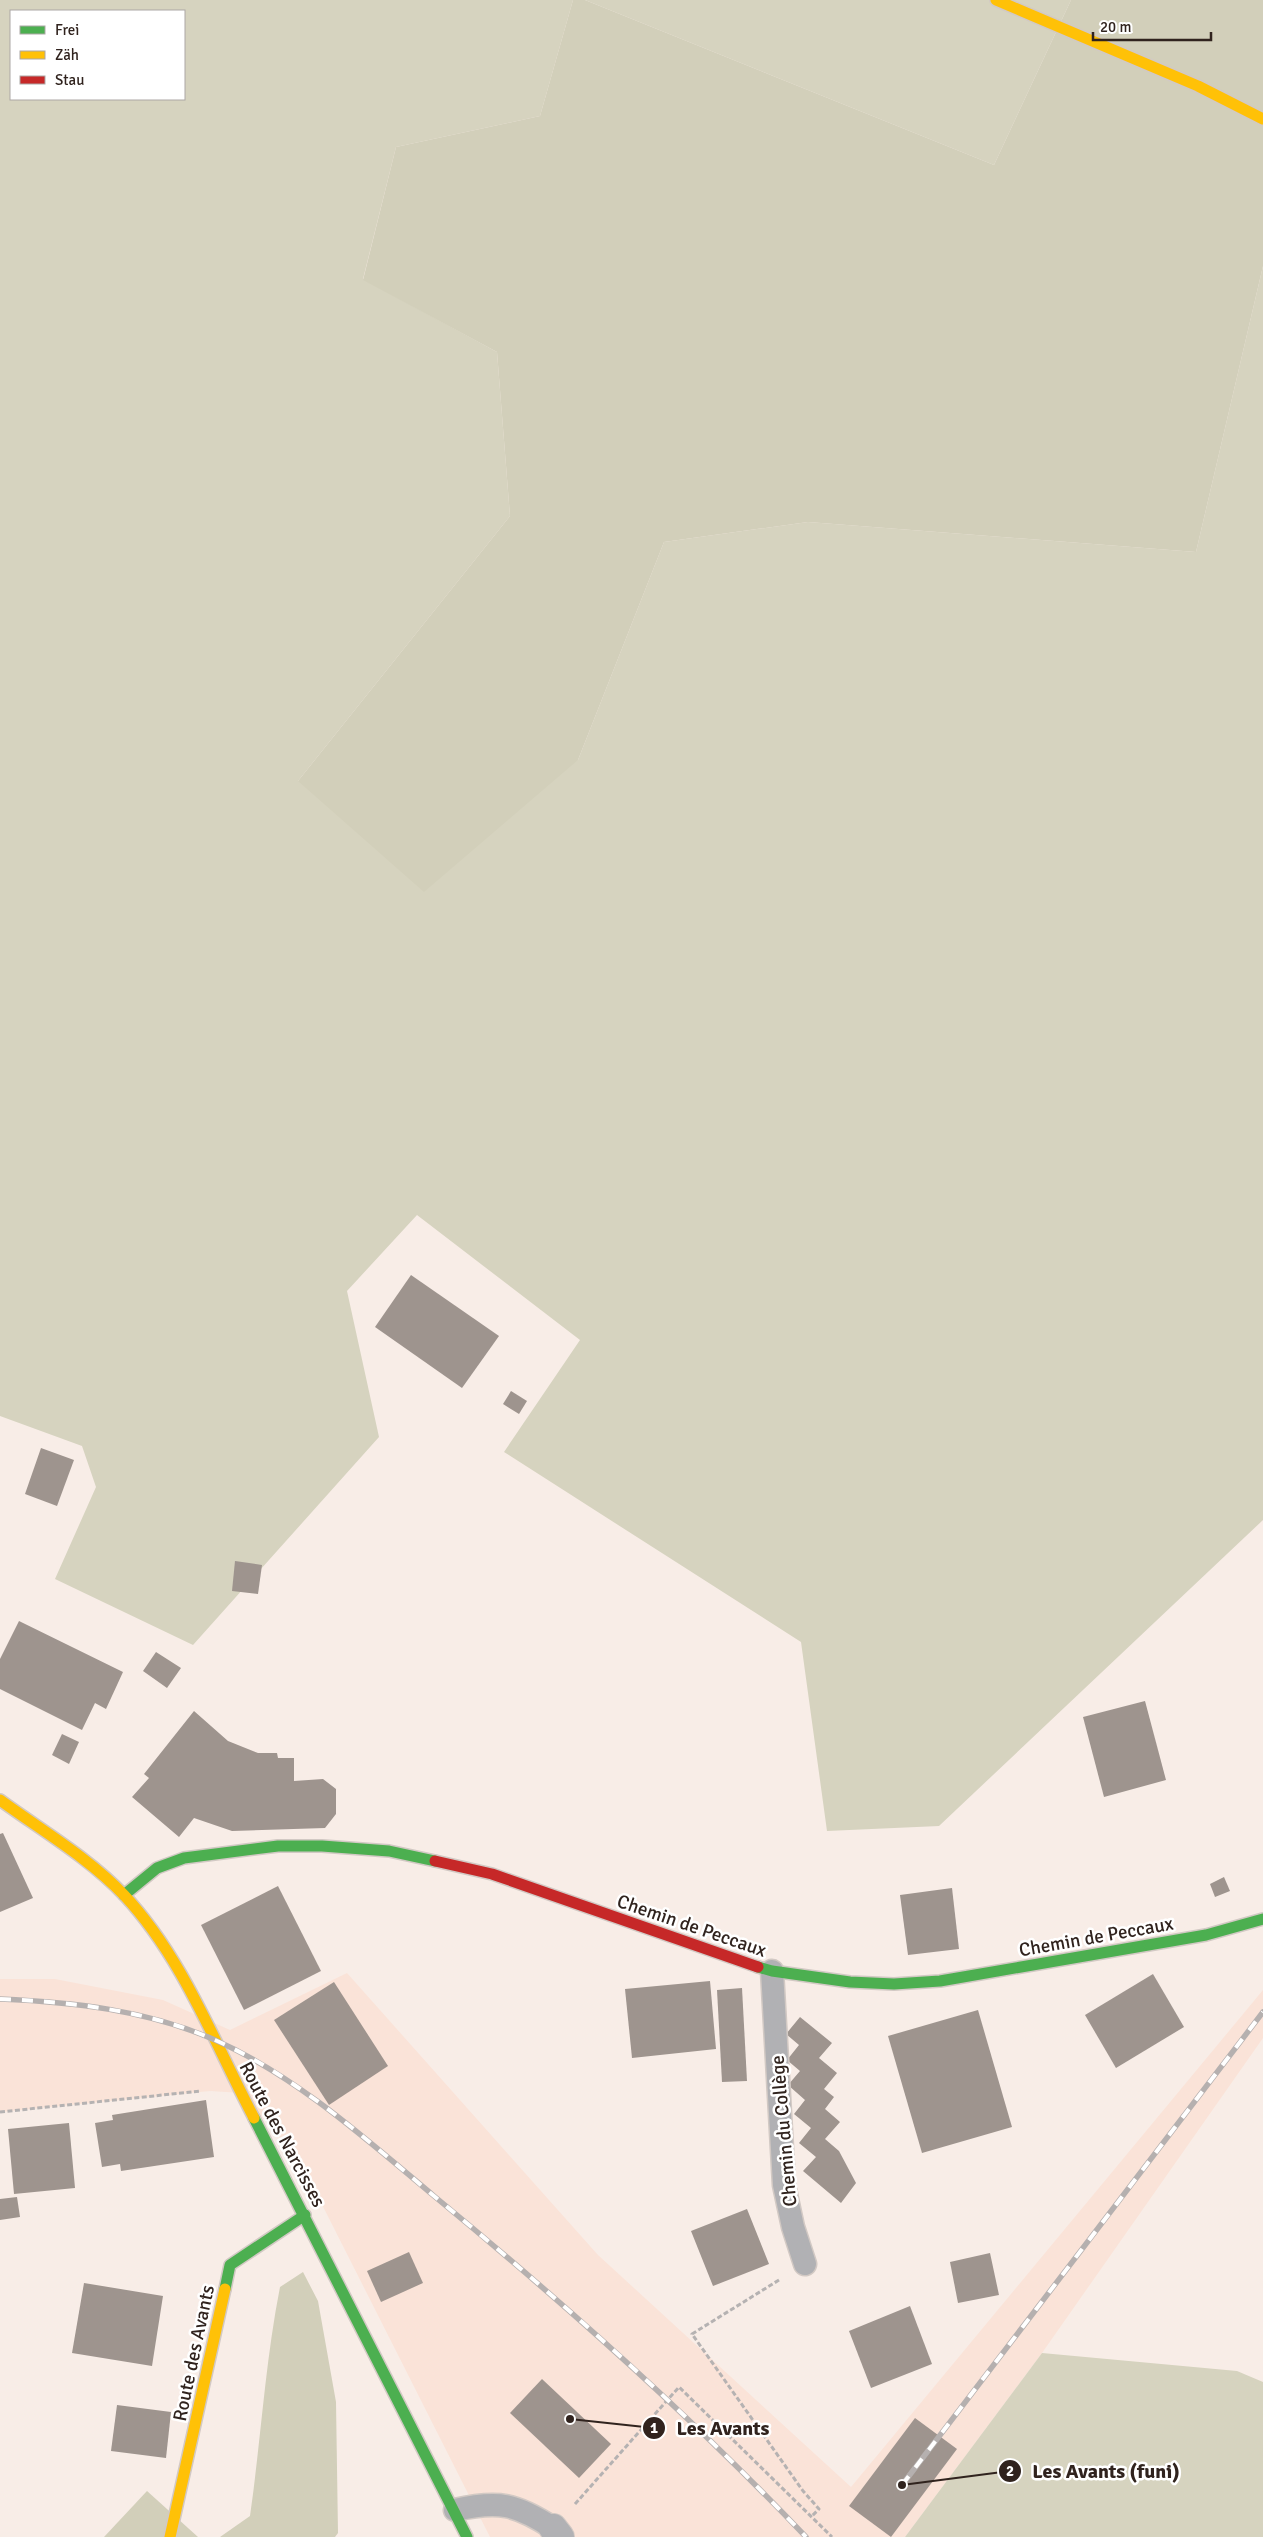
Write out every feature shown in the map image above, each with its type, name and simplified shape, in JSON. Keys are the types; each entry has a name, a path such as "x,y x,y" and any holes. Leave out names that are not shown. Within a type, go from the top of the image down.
{"street":[{"path":"996,0 1198,86 1263,119"},
{"name":"Route des Narcisses","path":"0,1800 66,1846 124,1895 166,1947 456,2510 467,2537"},
{"name":"Chemin de Peccaux","path":"124,1895 157,1868 184,1858 278,1846 322,1846 389,1851 492,1874 725,1957 772,1970 850,1982 894,1984 940,1981 1206,1935 1263,1919"},
{"name":"Route des Avants","path":"170,2537 230,2266 305,2215"}],"lane":[{"name":"Chemin du Collège","path":"772,1970 784,2185 793,2227 805,2264"},
{"path":"456,2510 483,2504 506,2505 531,2514 557,2533"}],"path":[{"path":"0,2112 210,2090 241,2093"},
{"path":"805,2264 692,2334 804,2491 819,2509 812,2516"},
{"path":"557,2533 679,2387 832,2537"}],"shaded area":[{"path":"0,0 573,0 540,116 396,147 363,279 497,352 510,516 298,781 578,760 664,542 808,522 1196,552 1263,266 1263,1520 939,1826 827,1831 801,1642 504,1452 580,1340 417,1215 347,1291 379,1437 193,1645 55,1579 96,1487 82,1446 0,1416"},
{"path":"573,0 585,0 994,165 1071,0 1263,0 1263,266 1196,552 808,522 664,542 578,760 424,892 298,781 510,516 497,352 363,280 396,147 540,116"},
{"path":"585,0 1071,0 994,165"},
{"path":"347,1973 598,2255 851,2487 1263,1990 1263,2038 1042,2353 905,2537 490,2537 299,2159 241,2093 210,2091 0,2112 0,1979 55,1979 163,2000 230,2030"},
{"path":"303,2272 318,2301 336,2402 338,2533 335,2537 220,2537 250,2516 271,2344 280,2287"},
{"path":"1042,2353 1237,2371 1263,2382 1263,2537 905,2537"},
{"path":"147,2491 198,2537 104,2537"}],"building":[{"path":"411,1275 499,1336 462,1388 375,1327"},
{"path":"511,1391 527,1401 519,1414 503,1404"},
{"path":"41,1448 74,1460 57,1506 25,1494"},
{"path":"235,1561 262,1565 258,1594 232,1591"},
{"path":"19,1621 123,1672 106,1709 95,1703 82,1730 0,1689 0,1659"},
{"path":"156,1652 181,1668 167,1688 143,1671"},
{"path":"1145,1701 1166,1780 1104,1797 1083,1717"},
{"path":"194,1711 228,1741 258,1753 277,1753 278,1758 294,1758 294,1781 323,1779 336,1789 336,1814 325,1828 232,1831 194,1818 179,1837 132,1797 149,1778 144,1774"},
{"path":"62,1734 79,1742 69,1764 52,1755"},
{"path":"3,1833 33,1898 0,1912 0,1834"},
{"path":"1224,1877 1230,1891 1215,1897 1210,1884"},
{"path":"278,1886 321,1971 244,2010 201,1925"},
{"path":"952,1888 959,1949 908,1955 900,1895"},
{"path":"1153,1974 1184,2027 1116,2068 1085,2015"},
{"path":"710,1981 716,2049 632,2058 625,1989"},
{"path":"334,1982 388,2066 329,2105 274,2020"},
{"path":"742,1988 747,2081 722,2082 717,1990"},
{"path":"978,2010 1012,2127 922,2153 888,2036"},
{"path":"800,2017 832,2043 819,2058 837,2073 824,2089 834,2097 825,2109 840,2122 825,2139 839,2151 856,2183 841,2203 803,2171 816,2157 799,2143 811,2128 794,2114 805,2100 788,2085 800,2071 787,2060 799,2045 786,2034"},
{"path":"206,2100 214,2157 121,2171 120,2164 102,2167 95,2123 113,2120 112,2115"},
{"path":"69,2123 75,2188 14,2194 8,2129"},
{"path":"17,2197 20,2217 0,2220 0,2199"},
{"path":"747,2209 769,2264 713,2286 691,2231"},
{"path":"409,2252 423,2283 381,2302 367,2271"},
{"path":"990,2253 999,2295 958,2303 950,2262"},
{"path":"84,2283 163,2296 152,2366 72,2353"},
{"path":"910,2306 932,2364 871,2388 849,2331"},
{"path":"542,2379 611,2444 579,2478 510,2413"},
{"path":"117,2405 171,2412 166,2458 111,2451"},
{"path":"915,2418 957,2449 891,2537 849,2506"}],"railway":[{"path":"0,1999 82,2005 163,2021 215,2040 245,2055 302,2090 356,2131 531,2277 672,2404 806,2537"},
{"path":"902,2485 1263,2012"}],"traffic: fast":[{"path":"124,1895 157,1868 184,1858 278,1846 322,1846 389,1851 435,1861"},
{"path":"758,1967 772,1971 850,1982 894,1984 940,1981 1206,1935 1263,1919"},
{"path":"254,2118 467,2537"},
{"path":"225,2289 230,2265 305,2215"}],"traffic: slow":[{"path":"996,0 1198,86 1263,119"},
{"path":"0,1800 96,1869 124,1895 145,1920 181,1973 254,2118"},
{"path":"170,2537 225,2289"}],"traffic: jam":[{"path":"435,1861 492,1874 758,1967"}],"place":[{"name":"Les Avants","path":"570,2419"},
{"name":"Les Avants (funi)","path":"902,2485"}]}
